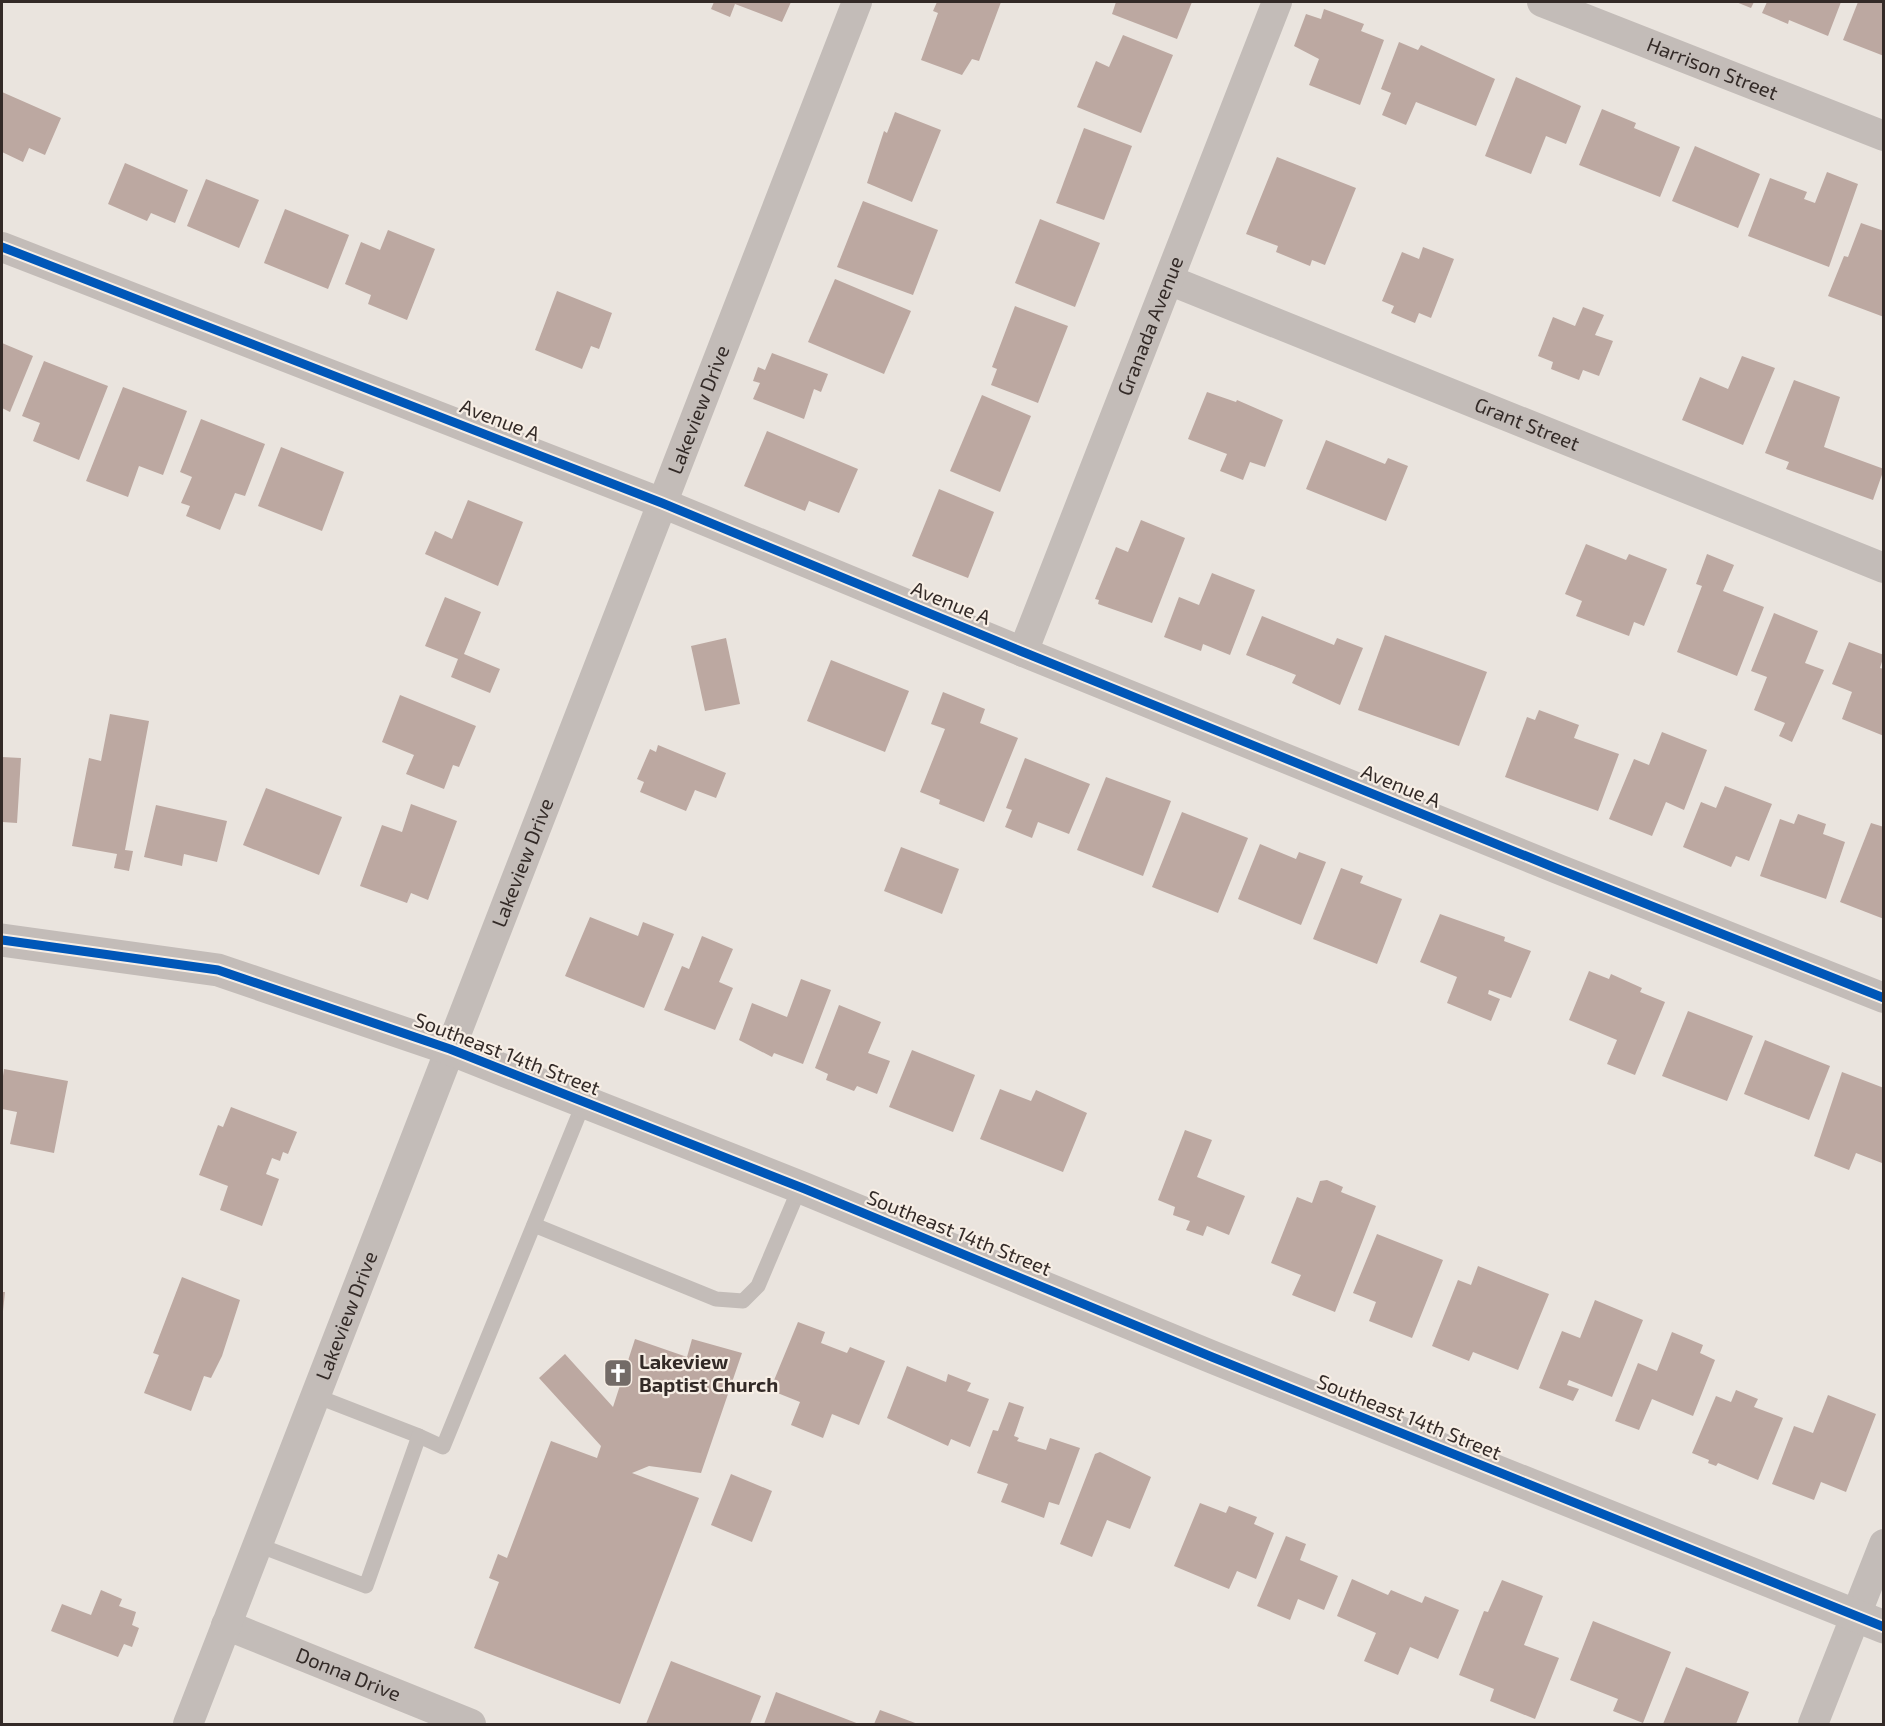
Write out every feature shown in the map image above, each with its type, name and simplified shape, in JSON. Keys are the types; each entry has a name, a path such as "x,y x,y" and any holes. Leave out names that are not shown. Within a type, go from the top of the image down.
{"street":[{"name":"Lakeview Drive","path":"188,1725 857,2"},
{"name":"Granada Avenue","path":"1023,652 1277,2"},
{"name":"Harrison Street","path":"1542,2 1884,136"},
{"name":"Avenue A","path":"2,247 662,503 1023,652 1884,998"},
{"name":"Grant Street","path":"1169,280 1884,568"},
{"name":"Southeast 14th Street","path":"2,940 218,970 450,1049 800,1187 1212,1357 1869,1621"},
{"path":"1813,1725 1869,1621 1884,1544"},
{"name":"Donna Drive","path":"226,1625 471,1725"}],"lane":[{"path":"316,1396 443,1447 584,1102"},
{"path":"534,1225 716,1299 743,1301 758,1286 800,1187"},
{"path":"258,1545 366,1586 419,1436"}],"building":[{"path":"714,2 791,2 782,22 735,4 730,17 711,9"},
{"path":"937,2 1001,2 979,61 972,59 962,75 921,60 938,13 933,11"},
{"path":"1116,2 1192,2 1177,39 1112,14"},
{"path":"1736,2 1754,2 1751,8"},
{"path":"1767,2 1841,2 1828,36 1789,20 1788,24 1762,13"},
{"path":"1858,2 1884,2 1884,56 1843,40"},
{"path":"1324,9 1364,24 1361,31 1384,40 1360,105 1309,85 1319,59 1294,46 1306,14 1321,19"},
{"path":"1123,35 1173,55 1141,133 1077,107 1096,61 1109,67"},
{"path":"1399,42 1418,50 1421,45 1495,79 1476,126 1416,102 1406,125 1382,115 1391,93 1381,89"},
{"path":"1516,77 1581,106 1566,144 1546,136 1531,174 1485,156"},
{"path":"2,92 61,118 45,155 29,148 23,162 2,152"},
{"path":"1602,109 1636,123 1634,128 1680,147 1660,197 1579,165"},
{"path":"895,112 941,130 912,202 867,183 884,131 887,133"},
{"path":"1084,128 1132,146 1104,220 1056,203"},
{"path":"1695,146 1760,174 1738,228 1672,201"},
{"path":"1277,157 1356,188 1325,265 1312,260 1310,266 1276,252 1278,246 1246,234"},
{"path":"125,163 188,190 175,223 151,213 147,221 108,204"},
{"path":"1827,172 1858,184 1829,267 1748,236 1770,178 1807,192 1804,199 1815,203"},
{"path":"206,179 259,200 239,248 187,226"},
{"path":"863,201 938,230 913,295 837,267"},
{"path":"285,209 349,235 328,289 264,263"},
{"path":"1040,219 1100,243 1075,307 1015,283"},
{"path":"1861,223 1884,231 1884,317 1828,296 1844,256 1848,257"},
{"path":"388,230 435,249 407,320 368,304 371,295 345,284 361,242 380,250"},
{"path":"1423,247 1454,259 1431,318 1419,313 1415,323 1391,313 1394,306 1382,301 1402,252 1419,259"},
{"path":"835,279 911,311 884,374 808,342"},
{"path":"557,291 612,313 599,349 591,346 582,369 535,350"},
{"path":"1015,306 1068,326 1038,403 991,385 997,369 992,367"},
{"path":"1583,307 1604,315 1595,335 1613,341 1599,376 1583,370 1579,380 1551,369 1553,362 1538,356 1553,317 1575,326"},
{"path":"2,343 33,356 10,412 2,408"},
{"path":"772,353 828,374 821,392 814,389 804,419 753,399 760,383 753,381 758,367 765,370"},
{"path":"1742,356 1775,368 1743,445 1682,420 1700,377 1728,389"},
{"path":"44,361 108,386 79,460 33,441 40,423 22,416"},
{"path":"1794,380 1840,397 1824,447 1884,469 1873,500 1786,469 1789,462 1765,453"},
{"path":"123,387 187,411 163,475 139,466 128,497 86,481"},
{"path":"1207,392 1236,402 1237,400 1283,420 1265,467 1250,462 1243,480 1220,471 1227,454 1188,439"},
{"path":"982,395 1031,416 1000,492 950,471"},
{"path":"201,419 265,444 245,496 235,493 220,530 186,516 190,506 181,503 192,477 180,472"},
{"path":"767,431 858,469 839,513 809,501 805,511 744,486"},
{"path":"1326,440 1385,464 1388,458 1408,466 1386,521 1306,489"},
{"path":"281,447 344,472 322,531 258,506"},
{"path":"939,489 994,512 968,578 912,556"},
{"path":"468,500 523,522 498,586 425,554 435,531 452,539"},
{"path":"1141,520 1185,538 1152,623 1098,604 1099,600 1095,599 1116,547 1128,552"},
{"path":"1586,544 1626,560 1629,554 1667,569 1644,626 1634,622 1629,636 1576,616 1582,601 1565,594"},
{"path":"1707,554 1734,565 1723,591 1764,607 1737,676 1677,652 1702,586 1696,584"},
{"path":"1212,573 1255,590 1230,655 1203,644 1201,651 1164,637 1179,597 1199,605"},
{"path":"445,597 481,612 464,654 500,669 490,693 451,677 458,659 425,646"},
{"path":"1774,613 1818,631 1805,663 1824,670 1792,742 1779,736 1785,723 1754,710 1767,677 1751,671"},
{"path":"1262,616 1334,645 1337,638 1363,648 1340,705 1292,683 1296,675 1246,655"},
{"path":"1385,635 1487,672 1459,746 1358,710"},
{"path":"726,638 740,704 705,711 691,646"},
{"path":"1849,642 1884,655 1880,668 1884,669 1884,736 1842,719 1852,692 1832,684"},
{"path":"831,660 909,691 885,752 807,721"},
{"path":"943,692 985,709 980,723 1018,738 984,822 939,804 940,800 920,792 945,729 931,724"},
{"path":"400,695 476,726 459,767 453,765 444,789 406,774 414,755 382,742"},
{"path":"1539,710 1579,725 1574,738 1619,754 1598,811 1505,777 1527,717 1535,720"},
{"path":"110,714 149,721 125,850 133,851 129,871 114,868 117,854 72,846 89,758 101,761"},
{"path":"1662,732 1707,750 1684,810 1666,802 1652,836 1609,819 1634,759 1649,765"},
{"path":"658,745 726,773 716,798 695,790 686,811 640,792 644,782 637,779 650,749 656,752"},
{"path":"2,757 21,758 17,823 2,822"},
{"path":"1025,758 1090,784 1069,834 1038,822 1032,838 1005,827 1012,810 1006,808"},
{"path":"1106,777 1171,801 1143,876 1077,850"},
{"path":"1725,786 1772,804 1749,861 1736,856 1731,867 1683,847 1701,802 1716,808"},
{"path":"266,788 342,817 319,875 243,845"},
{"path":"411,804 457,821 428,900 411,893 407,903 360,886 382,825 402,832"},
{"path":"156,805 227,821 217,862 184,854 182,866 144,857"},
{"path":"1182,812 1248,838 1218,913 1152,887"},
{"path":"1798,814 1826,824 1823,834 1845,842 1826,899 1760,876 1780,819 1794,824"},
{"path":"1871,823 1884,827 1884,919 1840,902"},
{"path":"1260,844 1296,859 1299,852 1326,862 1301,925 1238,899"},
{"path":"901,847 959,869 942,914 884,891"},
{"path":"1341,868 1363,876 1360,883 1402,899 1377,964 1313,939"},
{"path":"1440,914 1505,937 1504,941 1531,951 1511,998 1489,990 1488,994 1500,999 1491,1021 1447,1003 1457,977 1420,962"},
{"path":"590,917 638,936 643,922 674,934 644,1008 565,976"},
{"path":"702,936 733,949 719,982 733,988 715,1030 664,1010 682,966 689,969"},
{"path":"1589,971 1609,979 1611,974 1642,988 1640,992 1665,1002 1635,1075 1607,1064 1617,1040 1569,1020"},
{"path":"801,979 831,990 803,1064 774,1053 772,1057 739,1040 752,1003 787,1017"},
{"path":"839,1005 881,1022 868,1053 890,1061 877,1094 857,1086 854,1091 826,1080 828,1074 815,1068"},
{"path":"1688,1011 1753,1036 1727,1101 1662,1076"},
{"path":"1765,1040 1830,1066 1809,1120 1744,1094"},
{"path":"912,1050 975,1075 953,1132 889,1107"},
{"path":"4,1069 68,1081 54,1153 10,1144 17,1112 2,1109"},
{"path":"1842,1072 1884,1088 1882,1163 1856,1153 1849,1170 1814,1156"},
{"path":"1000,1089 1031,1101 1036,1090 1087,1113 1063,1172 980,1139"},
{"path":"231,1107 297,1132 288,1154 283,1152 280,1161 272,1158 266,1174 279,1179 262,1226 220,1210 228,1186 199,1175 218,1125 223,1127"},
{"path":"1185,1130 1212,1140 1197,1177 1245,1196 1229,1235 1207,1226 1203,1236 1186,1230 1190,1221 1173,1215 1175,1207 1158,1200"},
{"path":"1327,1180 1343,1187 1341,1192 1376,1206 1335,1312 1292,1295 1301,1275 1271,1263 1297,1197 1312,1203 1320,1181"},
{"path":"1377,1234 1443,1260 1412,1338 1369,1321 1376,1302 1353,1293"},
{"path":"1478,1266 1549,1294 1518,1370 1473,1352 1469,1361 1432,1346 1458,1280 1471,1285"},
{"path":"182,1277 240,1300 222,1356 211,1378 204,1376 191,1411 144,1393 159,1355 153,1353"},
{"path":"2,1292 5,1292 3,1311 2,1311"},
{"path":"1595,1300 1643,1320 1612,1397 1569,1380 1567,1385 1579,1389 1573,1401 1539,1388 1562,1331 1580,1338"},
{"path":"798,1322 825,1332 821,1343 847,1353 850,1347 885,1361 859,1425 832,1414 823,1438 791,1425 800,1402 770,1390"},
{"path":"1672,1332 1703,1345 1700,1353 1715,1360 1693,1416 1652,1399 1639,1430 1615,1421 1638,1363 1657,1371"},
{"path":"635,1339 687,1357 692,1339 742,1353 701,1473 649,1466 632,1473 699,1498 620,1704 474,1648 499,1582 489,1578 498,1554 507,1558 551,1441 597,1458 601,1446 539,1378 565,1354 613,1407"},
{"path":"907,1366 946,1382 948,1374 971,1383 967,1391 989,1399 970,1447 951,1439 948,1446 887,1418"},
{"path":"1736,1390 1758,1399 1754,1407 1783,1418 1758,1480 1718,1463 1716,1466 1708,1463 1709,1460 1692,1453 1716,1396 1731,1402"},
{"path":"1828,1395 1876,1414 1846,1492 1821,1482 1814,1500 1772,1484 1794,1426 1813,1433"},
{"path":"1009,1402 1024,1407 1014,1436 1019,1438 1017,1441 1046,1450 1050,1438 1080,1448 1059,1505 1049,1502 1044,1518 1001,1502 1008,1484 977,1473 993,1430 998,1431"},
{"path":"1100,1452 1151,1477 1130,1529 1107,1520 1092,1557 1060,1544 1095,1454"},
{"path":"731,1474 772,1491 752,1542 711,1525"},
{"path":"1200,1503 1226,1513 1229,1506 1257,1517 1254,1524 1274,1533 1256,1579 1237,1571 1229,1589 1174,1566"},
{"path":"1286,1536 1306,1544 1300,1560 1338,1576 1324,1610 1298,1599 1290,1620 1257,1606"},
{"path":"1352,1579 1388,1595 1391,1590 1422,1603 1425,1596 1459,1610 1438,1659 1410,1647 1398,1675 1364,1661 1376,1633 1337,1616"},
{"path":"1502,1580 1543,1596 1524,1645 1559,1658 1535,1719 1490,1701 1494,1689 1459,1675 1484,1611 1488,1612"},
{"path":"101,1590 122,1599 119,1606 136,1612 132,1625 139,1628 132,1647 124,1644 118,1657 51,1631 62,1604 91,1615"},
{"path":"1593,1621 1671,1652 1643,1723 1613,1711 1618,1699 1570,1680"},
{"path":"671,1661 761,1696 750,1724 646,1724"},
{"path":"1686,1667 1749,1692 1736,1724 1663,1724"},
{"path":"776,1692 859,1724 764,1724"},
{"path":"880,1710 918,1724 874,1724"}],"cycle path":[{"path":"2,247 662,503 1558,869 1884,998"},
{"path":"2,940 218,970 450,1049 805,1189 1212,1357 1884,1627"}],"place":[{"name":"Lakeview Baptist Church","path":"618,1373"}]}
